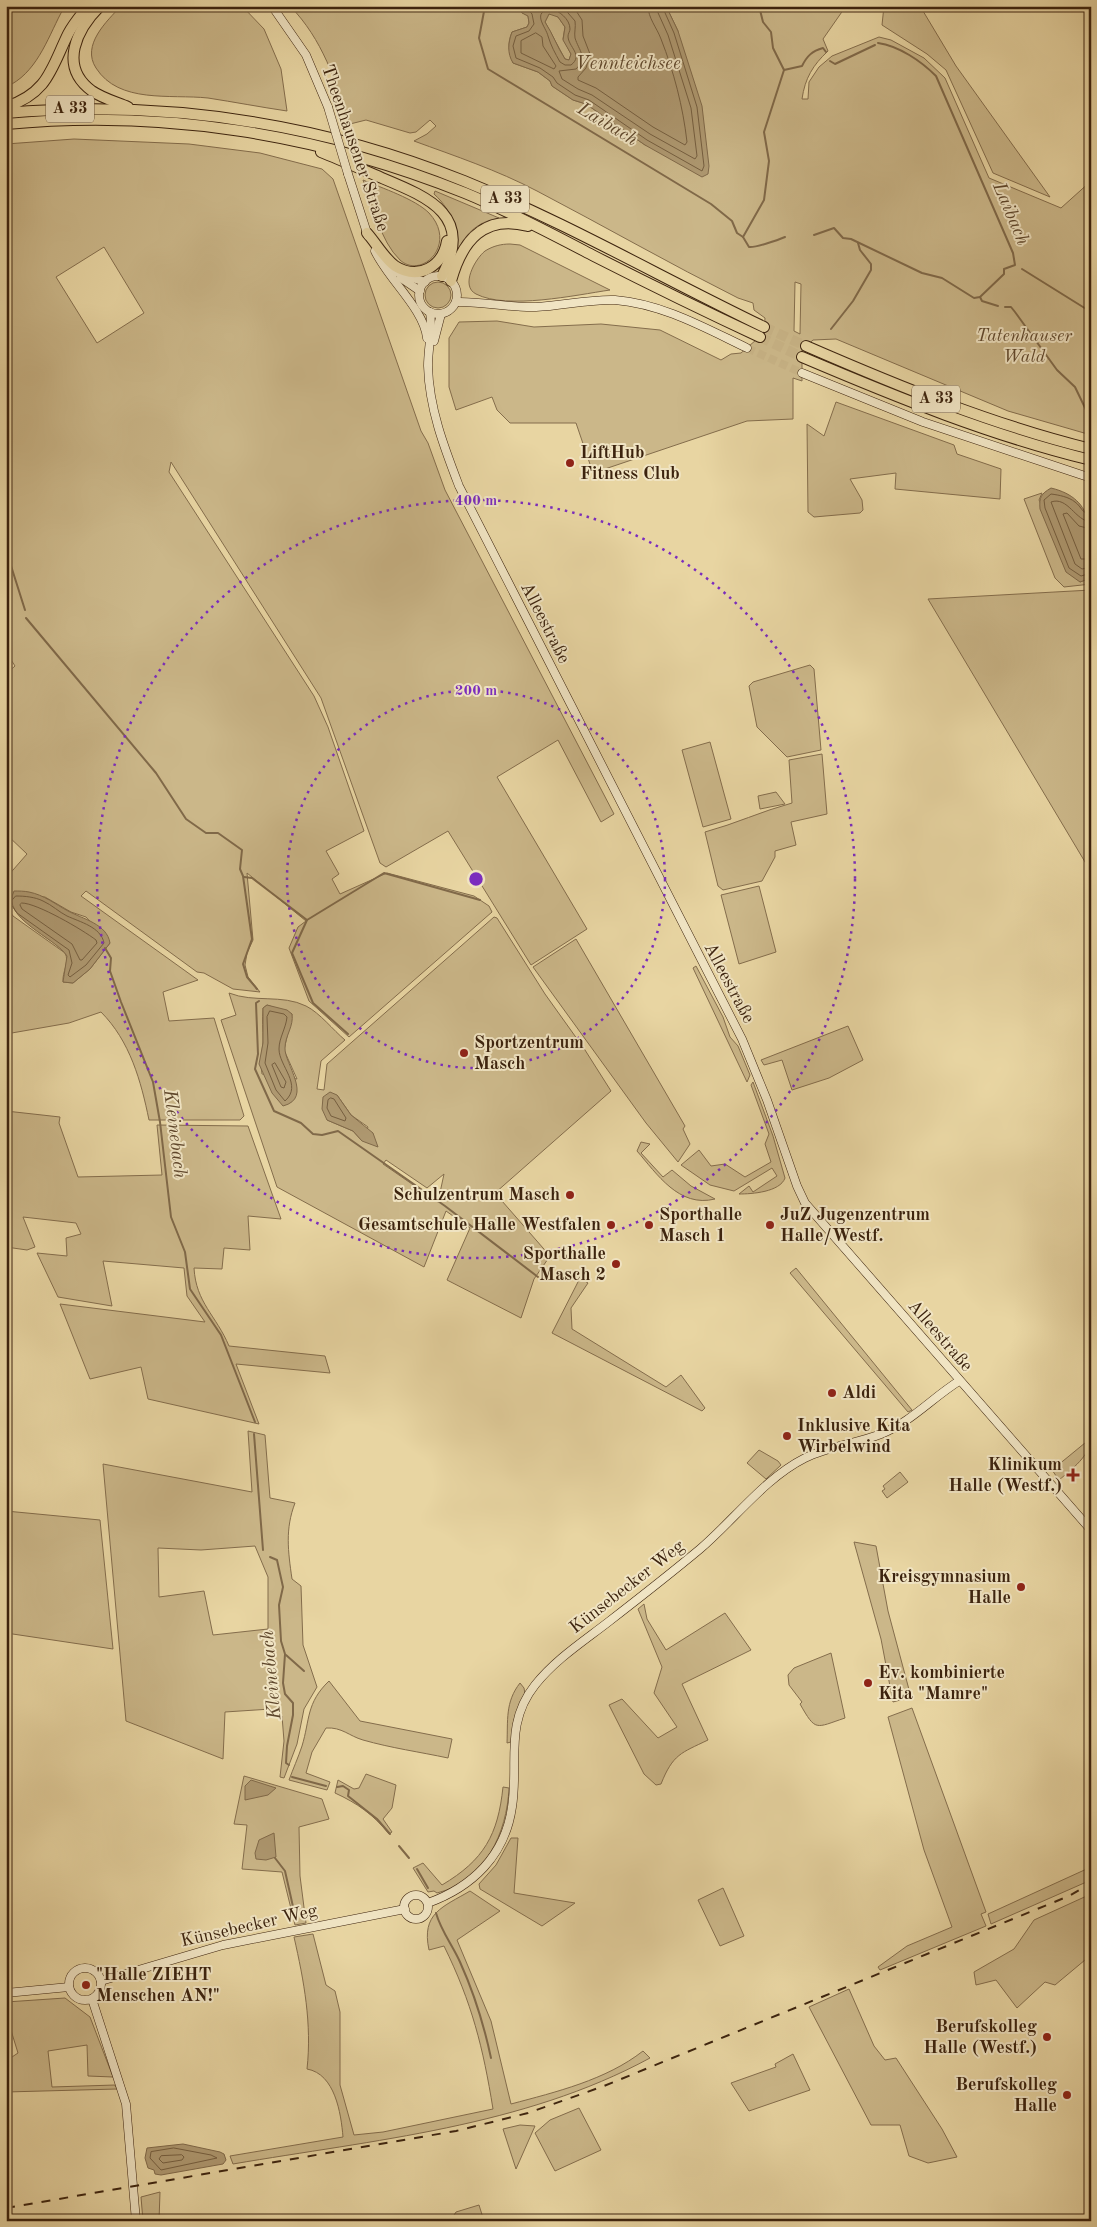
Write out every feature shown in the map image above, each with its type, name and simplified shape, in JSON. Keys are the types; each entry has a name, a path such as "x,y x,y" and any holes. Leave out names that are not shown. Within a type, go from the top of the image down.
{"highway":[{"path":"6,107 33,95 44,83 52,72 68,34 88,6"},
{"path":"100,6 80,28 75,41 73,50 77,70 82,81 91,90 134,109"},
{"name":"A 33","path":"6,113 134,109 239,118 343,140 414,163 533,212 762,332 485,202 420,176 367,158 285,138 157,121 74,119 6,124"},
{"path":"285,138 418,193 434,203 449,221 453,238 446,279"},
{"path":"367,233 394,265 405,271 425,271 437,264 445,252 448,238 441,211"},
{"path":"446,279 467,244 480,230 507,223 543,230"},
{"name":"A 33","path":"806,346 926,396 1011,426 1091,449"},
{"name":"A 33","path":"802,357 934,410 1009,436 1091,460"}],"street":[{"name":"Theenhausener Straße","path":"272,6 306,56 328,107 367,233 375,251 395,272 420,292"},
{"path":"375,251 385,271 415,308 423,323 427,335 428,367"},
{"name":"Theenhausener Straße","path":"395,272 425,282"},
{"path":"457,293 456,302 447,312 441,314 430,312 421,303 420,292 425,282 430,278 446,279 457,293 500,306"},
{"path":"456,302 538,307 615,300 649,306 680,316 747,348"},
{"name":"Alleestraße","path":"430,312 428,367 439,434 470,510 742,1039 754,1066 792,1174 805,1203 1091,1530"},
{"name":"Alleestraße","path":"431,390 433,342 441,314"},
{"path":"802,373 923,422 1091,478"},
{"name":"Künsebecker Weg","path":"428,1903 445,1897 469,1882 483,1870 496,1852 507,1831 512,1807 516,1720 522,1704 547,1671 700,1550 762,1489 790,1467 806,1457 880,1434 898,1426 959,1381"},
{"path":"415,1895 425,1898 428,1903 427,1912 419,1918 410,1917 405,1909 405,1902 415,1895"},
{"name":"Künsebecker Weg","path":"101,1981 223,1945 405,1909"},
{"path":"82,1968 94,1971 101,1981 101,1988 92,1999 78,1999 69,1988 71,1975 82,1968"},
{"path":"6,1993 69,1988"},
{"path":"92,1999 126,2104 136,2221"}],"green space":[{"path":"6,6 68,6 61,13 33,65 25,74 6,87"},
{"path":"121,6 242,6 264,29 281,69 287,111 208,98 146,95 118,87 106,79 96,68 92,59 92,51 94,42 103,26"},
{"name":"Tatenhauser Wald","path":"290,6 520,6 521,12 528,16 529,23 527,27 512,32 509,48 513,63 538,72 550,81 552,86 573,100 586,104 645,145 650,146 678,31 666,6 846,6 823,39 828,51 811,72 805,85 802,99 808,99 809,82 819,67 832,56 879,37 891,40 924,58 945,78 989,178 1061,208 1091,181 1091,435 1008,411 836,339 813,340 802,350 802,381 793,378 793,419 747,421 593,473 576,423 510,423 497,410 492,397 456,410 449,387 449,338 459,322 497,321 534,327 601,324 660,330 721,360 731,354 741,353 764,333 765,318 754,310 753,303 738,298 522,183 414,141 427,134 436,126 430,120 416,132 410,133 366,120 350,124 327,61 301,19","holes":["795,282 801,284 800,334 794,331"]},
{"path":"884,6 920,6 956,66 1050,197 993,173 946,70 927,54 882,25"},
{"path":"552,13 558,17 565,27 563,39 571,54 569,60 565,59 545,22 549,14"},
{"path":"74,139 189,144 260,153 322,169 333,179 421,431 428,443 445,490 614,814 601,822 558,740 497,777 587,929 531,965 448,831 386,867 380,863 321,698 171,462 169,472 314,696 328,727 364,831 326,851 339,874 332,879 340,894 387,873 474,896 489,906 492,912 349,1037 309,1001 289,948 298,927 306,921 247,873 253,940 247,953 245,965 248,977 260,992 233,989 204,973 197,972 86,891 81,896 198,980 163,992 169,1021 214,1018 244,1116 240,1120 149,1120 133,1062 120,1036 101,1012 69,1023 6,1034 6,905 13,916 65,953 67,960 63,982 73,983 90,969 110,943 86,917 71,912 45,897 8,896 6,901 6,878 27,854 6,834 6,674 15,666 6,652 6,144","holes":["104,247 144,313 97,343 56,277"]},
{"path":"363,180 415,203 429,213 437,225 440,236 434,256 418,265 409,265 400,260 382,233"},
{"path":"435,191 499,218 477,226 462,242 455,256 452,222 446,208 434,194"},
{"path":"510,244 520,245 610,290 561,298 523,301 489,299 476,294 471,290 469,279 477,260 485,251 491,248"},
{"path":"438,282 447,286 451,295 447,304 438,308 429,304 425,295 429,286"},
{"path":"836,402 954,445 957,454 1001,469 1000,499 895,489 896,473 850,479 862,500 863,510 860,513 814,517 808,512 807,424 824,436"},
{"path":"1042,493 1039,500 1080,582 1091,578 1091,584 1064,587 1055,578 1024,499"},
{"path":"1091,590 1091,872 928,599"},
{"path":"810,665 814,669 821,750 787,757 757,727 749,686 753,682"},
{"path":"710,742 731,819 703,827 682,750"},
{"path":"822,754 827,814 791,822 796,845 775,851 775,857 762,881 723,890 718,886 705,832 792,803 789,760"},
{"path":"776,792 785,804 760,809 758,796"},
{"path":"759,886 776,952 739,964 721,895"},
{"path":"494,917 497,918 545,994 585,1050 611,1091 495,1193 550,1256 534,1279 521,1318 447,1280 470,1228 446,1211 424,1267 277,1187 221,1020 236,1015 229,993 248,998 287,1000 297,1002 311,1009 345,1040 321,1061 317,1089 324,1090 327,1064","holes":["267,1005 292,1014 284,1050 297,1079 262,1074 263,1008","337,1095 351,1115 368,1127 362,1141 353,1131 327,1120","386,1160 427,1188 444,1174 438,1202 383,1164"]},
{"path":"576,939 685,1126 683,1129 690,1144 678,1162 646,1123 533,967"},
{"path":"696,966 723,1017 730,1037 738,1046 750,1075 747,1082 693,968"},
{"path":"848,1026 863,1060 829,1078 792,1090 782,1060 764,1065 761,1060"},
{"path":"753,1082 773,1136 785,1178 782,1183 772,1189 758,1193 739,1194 749,1186 753,1192 777,1176 772,1168 734,1191 710,1185 681,1165 699,1150 711,1166 725,1164 745,1177 771,1162 765,1144 769,1134 751,1085"},
{"path":"6,1111 60,1117 59,1123 78,1177 162,1175 157,1125 248,1126 281,1219 248,1216 250,1250 224,1248 222,1269 194,1268 198,1291 229,1346 325,1356 330,1373 236,1364 259,1424 148,1399 141,1367 90,1379 60,1304 205,1322 187,1296 184,1268 103,1261 112,1306 58,1297 37,1253 67,1256 66,1238 81,1234 76,1223 23,1217 35,1247 27,1250 6,1247"},
{"path":"641,1142 650,1144 641,1153 663,1177 672,1170 691,1186 715,1199 690,1199 670,1187 637,1151"},
{"path":"796,1268 912,1410 908,1412 790,1273"},
{"path":"580,1278 588,1283 571,1308 572,1329 666,1387 681,1375 705,1408 702,1411 552,1333"},
{"path":"248,1431 265,1435 270,1498 295,1503 288,1540 289,1559 292,1579 301,1586 303,1645 317,1687 304,1709 297,1744 284,1778 280,1777 284,1741 282,1716 271,1709 225,1712 223,1759 126,1721 103,1464 252,1492","holes":["255,1546 268,1577 268,1629 213,1635 204,1591 159,1597 158,1548 201,1550"]},
{"path":"1091,1438 1088,1450 1084,1456 1059,1480 1052,1470"},
{"path":"759,1450 778,1461 781,1465 766,1479 747,1463"},
{"path":"900,1472 908,1482 887,1498 882,1491 885,1489 883,1486"},
{"path":"6,1511 100,1520 113,1649 6,1633"},
{"path":"854,1542 876,1546 888,1611 911,1697 893,1702 881,1639"},
{"path":"644,1604 647,1619 666,1650 725,1613 751,1650 682,1684 708,1740 684,1752 674,1760 661,1784 656,1785 644,1774 609,1705 622,1699 658,1738 677,1727 654,1693 662,1667 638,1609"},
{"path":"831,1653 845,1718 828,1724 817,1725 813,1723 800,1704 802,1702 789,1685 788,1675 794,1668"},
{"path":"329,1681 360,1721 452,1739 448,1758 374,1743 337,1729 326,1728 312,1752 306,1773 330,1782 327,1790 289,1780 302,1746 312,1704"},
{"path":"520,1683 524,1688 525,1694 514,1720 511,1742 507,1743 510,1705 515,1690"},
{"path":"912,1708 986,1912 981,1914 986,1926 880,1970 878,1967 907,1946 952,1927 924,1850 888,1717"},
{"path":"366,1774 396,1785 392,1808 383,1819 392,1832 389,1834 365,1810 335,1793 338,1780 354,1789 359,1788"},
{"path":"244,1776 322,1799 329,1819 299,1827 300,1876 306,1923 295,1925 282,1872 242,1869 247,1825 234,1824"},
{"path":"503,1787 509,1788 504,1822 490,1853 468,1878 454,1887 437,1893 434,1891 428,1892 413,1868 423,1863 442,1885 469,1866 493,1833 501,1804"},
{"path":"511,1838 518,1838 514,1893 575,1903 542,1926 480,1889 479,1884 496,1865"},
{"path":"1091,1867 1091,1880 991,1924 988,1914"},
{"path":"723,1888 744,1936 720,1946 698,1900"},
{"path":"470,1891 500,1911 457,1940 491,2021 511,2104 580,2084 613,2070 643,2051 650,2058 601,2081 551,2100 499,2116 393,2138 233,2164 230,2156 343,2137 338,2106 330,2086 317,2072 307,2069 308,2019 294,1937 313,1934 326,1985 335,1991 340,2012 340,2085 354,2135 383,2132 493,2109 480,2045 462,1987 444,1946 429,1950 427,1937 431,1919 436,1913"},
{"path":"1091,1894 1091,1959 1085,1960 1055,1985 1045,1982 1017,2008 996,1980 976,1985 974,1972 1014,1949 1034,1920"},
{"path":"849,1989 874,2046 885,2060 896,2058 942,2129 957,2157 928,2163 909,2156 900,2125 871,2125 809,2007"},
{"path":"65,1998 90,2017 113,2077 88,2076 87,2045 48,2051 52,2087 115,2085 117,2089 6,2092 6,2061 18,2053 6,2014 6,2002"},
{"path":"793,2054 810,2090 749,2111 731,2083 776,2067 775,2064"},
{"path":"579,2108 601,2150 555,2171 535,2133 550,2120"},
{"path":"520,2125 535,2126 516,2169 503,2129"},
{"path":"160,2192 159,2221 143,2221 141,2197"},
{"path":"479,2205 484,2221 450,2221 456,2212"}],"water":[{"name":"Vennteichsee","path":"520,6 666,6 678,31 702,106 709,166 708,174 702,177 645,145 586,104 573,100 552,86 550,81 538,72 513,63 509,48 512,32 527,27 529,23 528,16 522,13","holes":["549,14 558,17 565,27 563,40 571,54 569,60 565,59 545,22"]},
{"path":"1051,488 1066,493 1077,501 1084,510 1090,534 1091,578 1080,582 1066,572 1040,509 1041,496"},
{"path":"14,891 29,892 45,897 68,911 94,923 108,936 110,943 90,969 73,983 63,982 67,956 61,949 22,919 15,910 12,901"},
{"path":"267,1005 287,1010 292,1014 292,1023 285,1048 297,1088 296,1096 292,1102 283,1106 272,1093 259,1064 263,1043 263,1008"},
{"path":"330,1092 337,1095 351,1115 373,1133 378,1147 362,1141 353,1131 327,1120 322,1109 323,1097"},
{"path":"251,1780 276,1788 268,1795 245,1800 245,1786"},
{"path":"274,1833 276,1857 266,1860 256,1859 255,1853 259,1840"},
{"path":"183,2144 220,2152 224,2154 226,2160 223,2164 161,2175 155,2174 154,2170 148,2168 145,2158 147,2148"}],"waterway":[{"name":"Laibach","path":"485,6 479,38 488,69 711,204 732,221 737,233 743,237 749,247 785,237"},
{"name":"Laibach","path":"759,6 763,22 771,32 773,48 784,70 802,66 810,54 819,49 823,48 826,52"},
{"name":"Laibach","path":"814,235 834,228 843,238 851,239 922,273 942,278 974,298 980,297 1004,274 1004,269 1015,265 1013,253 936,76 909,55 894,47 878,43"},
{"name":"Laibach","path":"830,61 835,64 875,45"},
{"path":"743,237 764,200 769,161 764,132 784,70"},
{"path":"831,329 853,301 871,270 871,264 860,250 858,243"},
{"name":"Laibach","path":"1022,269 1091,312"},
{"path":"980,297 982,301 998,306"},
{"path":"1005,307 1011,307 1057,370 1075,387 1088,414 1088,423"},
{"path":"6,550 25,610"},
{"path":"26,618 156,773 186,819 206,833 218,833 242,850 240,869 243,876 252,939 243,964 247,977 257,989"},
{"path":"348,1034 313,1003 292,953 307,920 384,873 480,900"},
{"path":"244,877 252,878 307,920"},
{"name":"Kleinebach","path":"105,948 111,958 110,971 121,1002 153,1082 160,1122 171,1217 185,1252 190,1289 221,1335 255,1422"},
{"path":"259,1001 256,1003 258,1054 255,1069 274,1111 301,1123 313,1134 322,1135 338,1131 445,1206 538,1277"},
{"name":"Kleinebach","path":"254,1434 263,1550"},
{"name":"Kleinebach","path":"270,1557 277,1560 283,1587 279,1605 281,1641 285,1654 283,1683 285,1694 293,1703 293,1715 287,1746 286,1763 289,1765"},
{"path":"286,1655 304,1671"},
{"name":"Kleinebach","path":"292,1777 326,1786"},
{"name":"Kleinebach","path":"337,1787 343,1786 349,1790 348,1796 377,1819 390,1834"},
{"name":"Kleinebach","path":"399,1846 409,1858"},
{"path":"275,1858 285,1871 296,1920"},
{"name":"Kleinebach","path":"417,1869 428,1888"},
{"name":"Kleinebach","path":"436,1913 470,1985 482,2021 491,2058"}],"tunnel":[{"path":"764,327 806,346"},
{"path":"760,337 802,357"},
{"path":"747,348 802,373"}],"railway":[{"path":"6,2208 456,2131 528,2113 604,2086 1069,1896 1091,1883"}],"place":[{"name":"LiftHub Fitness Club","path":"570,463"},
{"name":"Sportzentrum Masch","path":"464,1053"},
{"name":"Schulzentrum Masch","path":"570,1195"},
{"name":"Gesamtschule Halle Westfalen","path":"611,1225"},
{"name":"Sporthalle Masch 1","path":"649,1225"},
{"name":"JuZ Jugenzentrum Halle/Westf.","path":"770,1225"},
{"name":"Sporthalle Masch 2","path":"616,1264"},
{"name":"Aldi","path":"832,1393"},
{"name":"Inklusive Kita Wirbelwind","path":"787,1436"},
{"name":"Klinikum Halle (Westf.)","path":"1073,1475"},
{"name":"Kreisgymnasium Halle","path":"1021,1587"},
{"name":"Ev. kombinierte Kita \"Mamre\"","path":"868,1683"},
{"name":"\"Halle ZIEHT Menschen AN!\"","path":"86,1985"},
{"name":"Berufskolleg Halle (Westf.)","path":"1047,2037"},
{"name":"Berufskolleg Halle","path":"1067,2095"}]}
